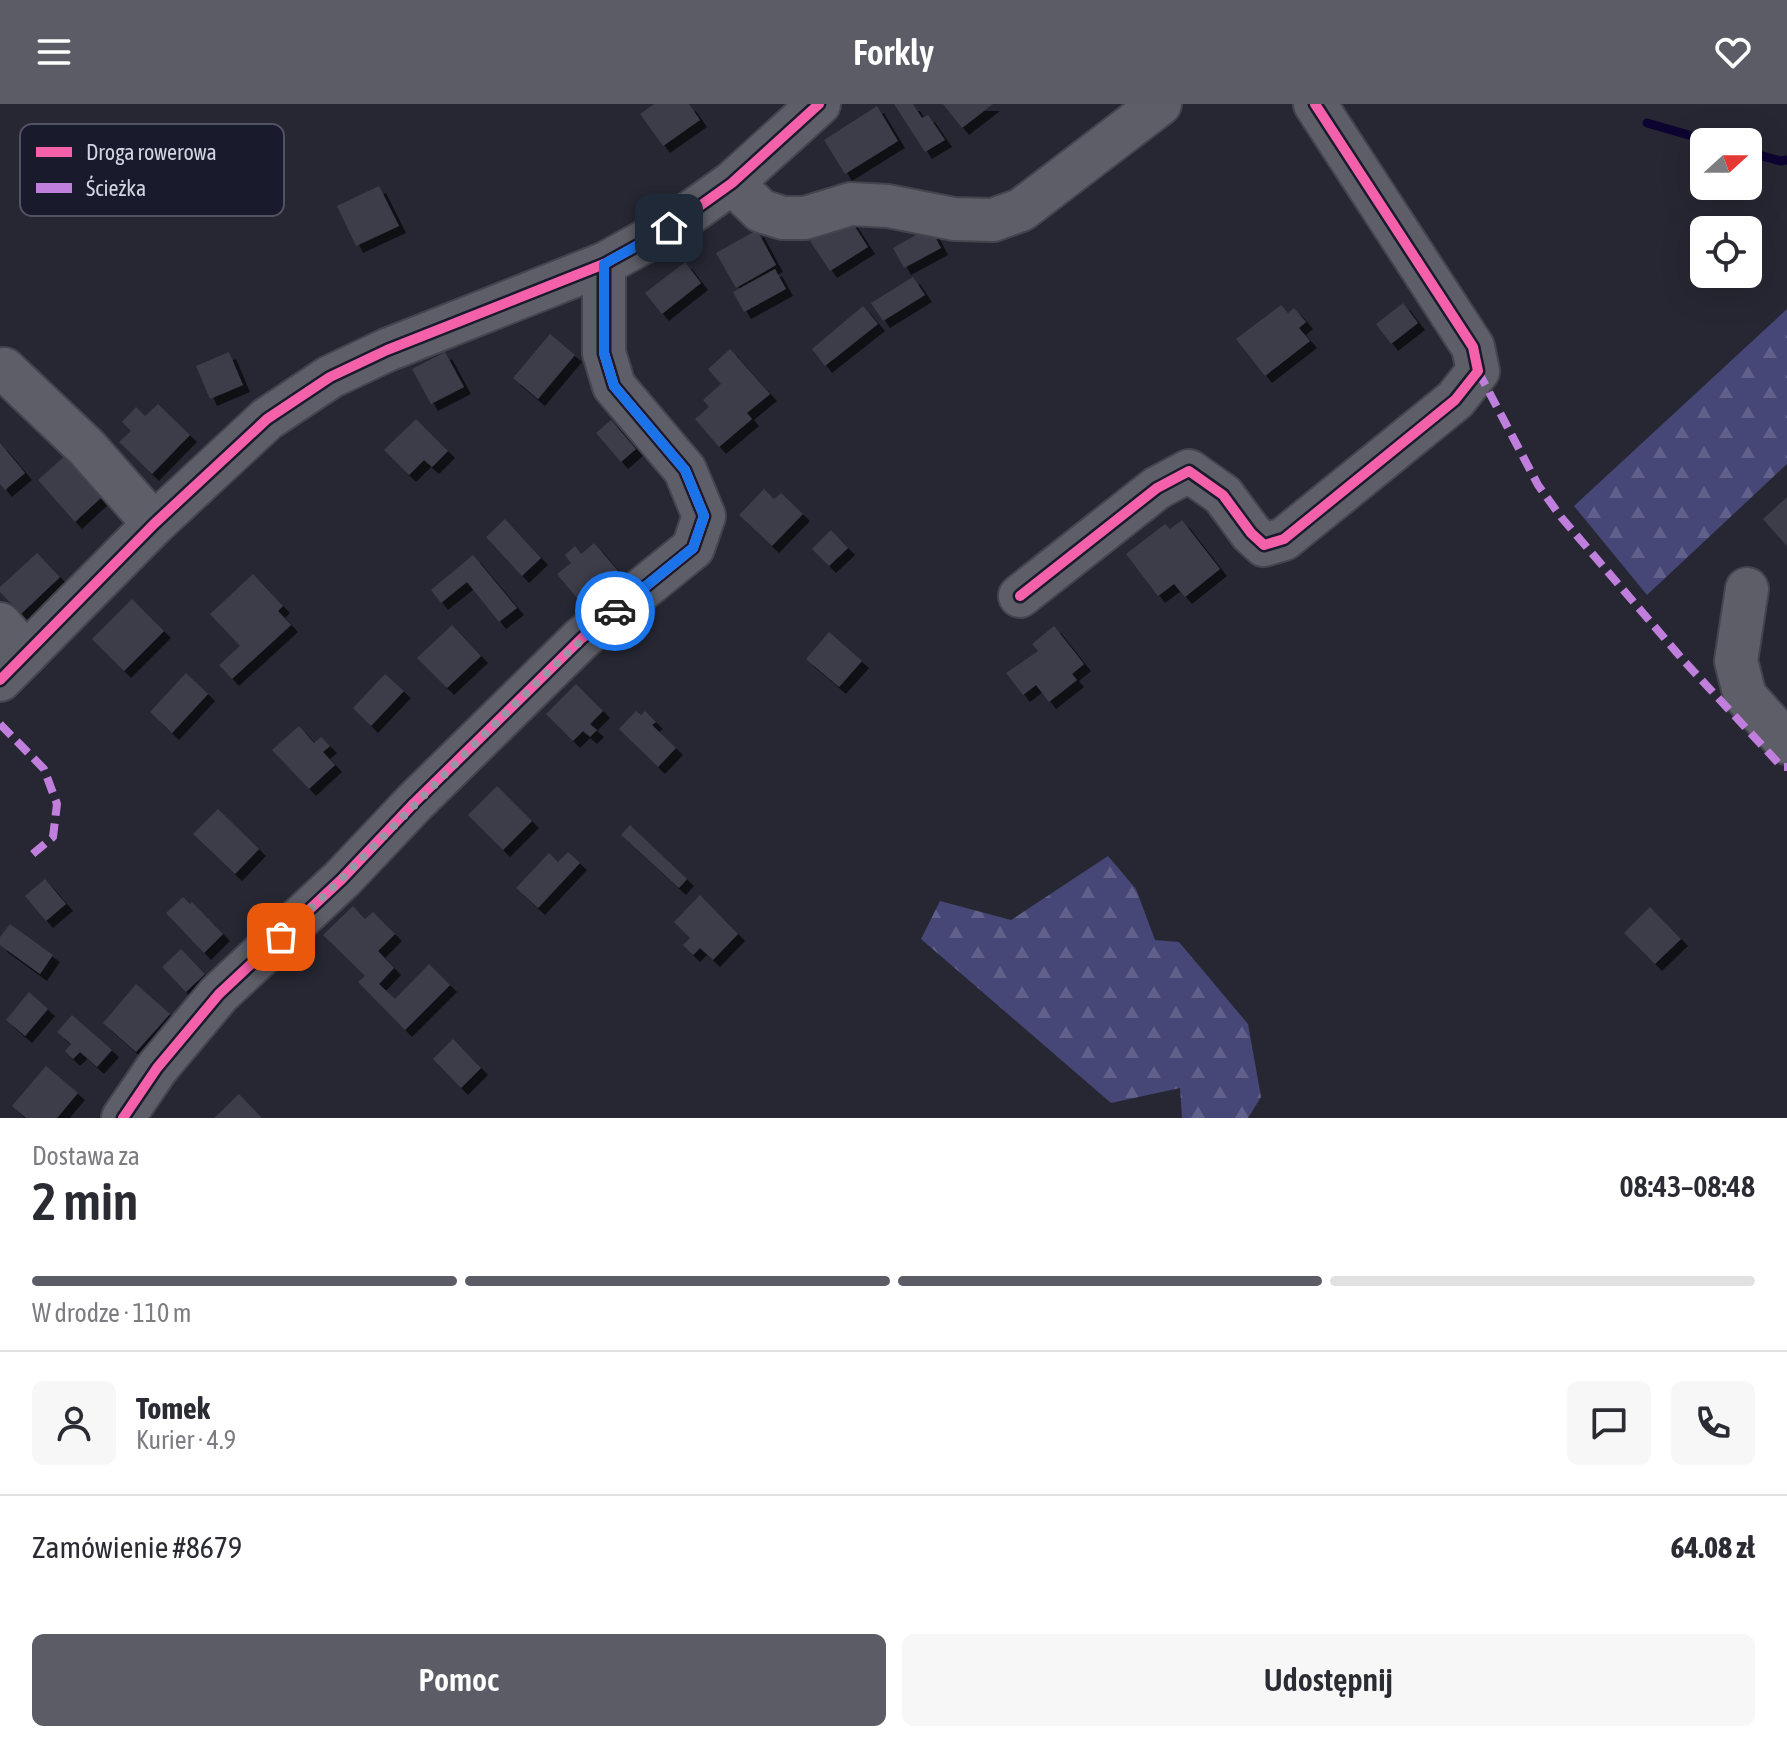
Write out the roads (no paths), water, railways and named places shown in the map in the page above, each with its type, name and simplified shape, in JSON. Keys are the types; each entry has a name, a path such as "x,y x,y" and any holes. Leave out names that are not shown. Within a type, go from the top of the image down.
{"street":[{"path":"9,653 267,419 330,377 387,350 604,264 669,228 732,183 819,104"},
{"path":"732,183 761,211 783,218 805,218 851,204 888,206 954,219 993,220 1021,210 1160,104"},
{"path":"1020,596 1157,488 1189,471 1223,495 1251,533 1264,545 1284,539 1455,400 1478,371 1473,347 1315,104"},
{"path":"123,1118 157,1068 219,994 342,879 414,803 582,638 693,548 704,516 685,470 614,386 604,353 604,264"},
{"path":"4,369 87,448 154,524"},
{"path":"1747,589 1736,661 1745,696 1787,743"}],"waterway":[{"path":"1647,123 1690,135"},
{"path":"1762,156 1787,160"}]}
